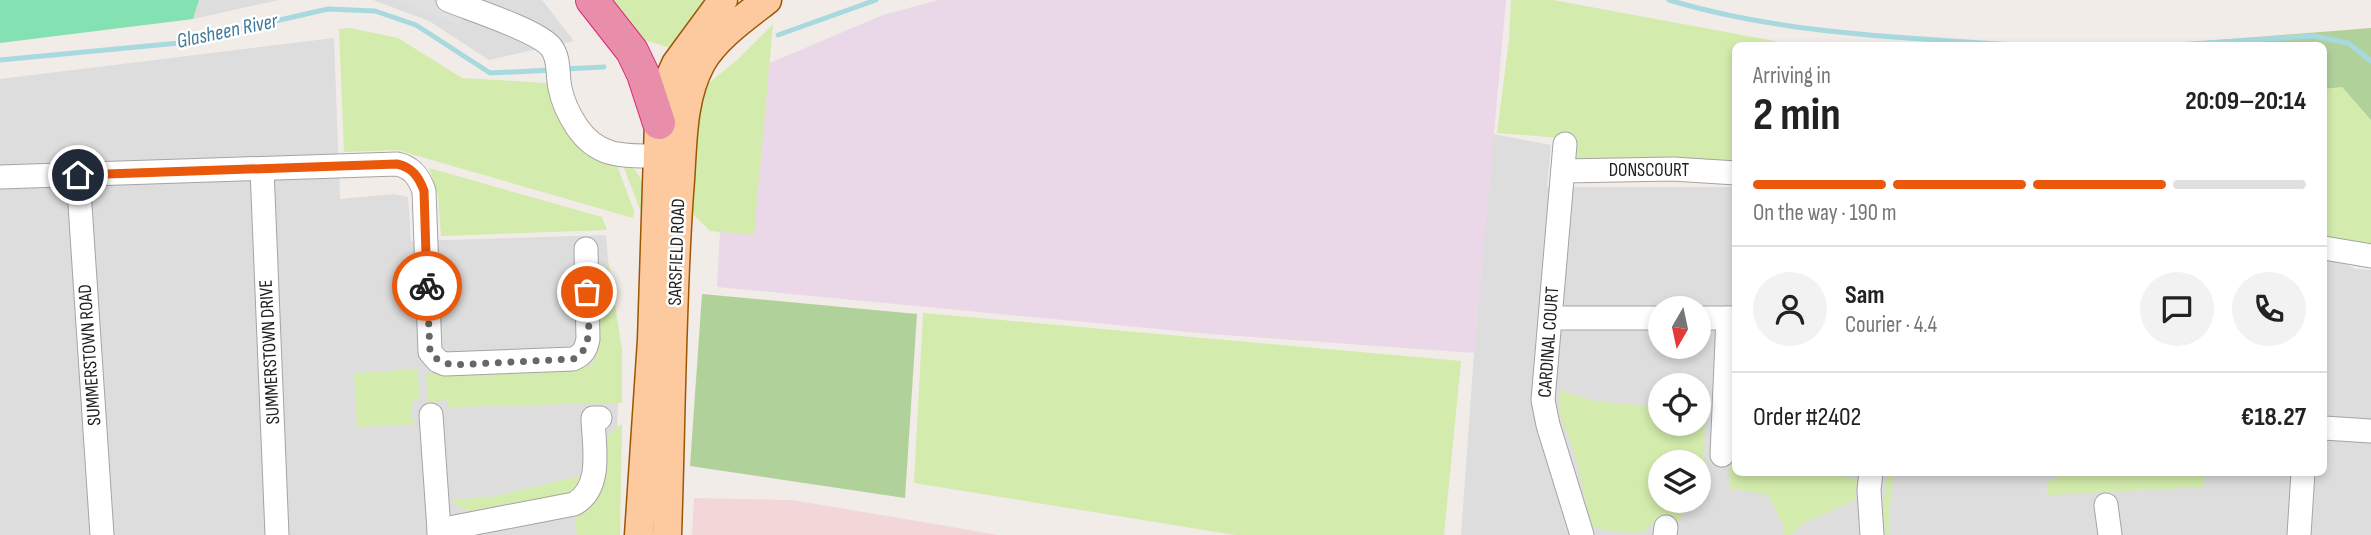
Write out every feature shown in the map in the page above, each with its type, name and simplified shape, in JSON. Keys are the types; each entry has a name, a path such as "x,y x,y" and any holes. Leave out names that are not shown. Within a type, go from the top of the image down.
{"highway":[{"path":"592,0 632,51 643,74 659,123"}],"main road":[{"name":"SARSFIELD ROAD","path":"639,535 652,340 659,123 667,84 676,64 723,0"},
{"name":"SARSFIELD ROAD","path":"667,535 676,247 685,111 690,88 702,60 719,41 767,0"}],"street":[{"path":"448,0 537,36 551,47 556,57 559,88 569,116 589,143 607,152 658,156"},
{"name":"CARDINAL COURT","path":"1565,144 1544,400 1545,412 1582,535"},
{"path":"0,177 397,164 411,169 424,191 430,352 444,364 573,359 584,352 588,339 586,250"},
{"name":"SUMMERSTOWN DRIVE","path":"262,169 277,535"},
{"name":"DONSCOURT","path":"1563,171 1673,169 1732,173"},
{"name":"SUMMERSTOWN ROAD","path":"78,175 102,535"},
{"path":"2327,252 2371,256"},
{"path":"1551,318 1648,318"},
{"path":"1712,318 1732,318 1722,455"},
{"path":"431,415 439,532 574,504 584,499 590,491 594,474 593,418 600,418"},
{"path":"2327,428 2371,431"},
{"path":"2299,535 2303,476"},
{"path":"1870,482 1872,535"},
{"path":"2106,505 2110,535"}],"shaded area":[{"path":"199,0 279,0 193,19"},
{"path":"373,0 542,0 574,41 489,60 429,21"},
{"path":"396,0 432,0 464,13 460,25"},
{"path":"938,0 1506,0 1474,353 1211,334 717,287 727,108 758,68 883,15"},
{"path":"334,38 340,199 394,194 408,197 411,241 606,235 619,351 615,535 0,535 0,79"},
{"path":"1493,134 1551,145 1547,187 1732,187 1732,476 2327,476 2327,256 2356,269 2371,270 2371,535 1461,535"},
{"path":"694,498 792,500 999,535 692,535"}],"green space":[{"path":"0,0 199,0 193,19 0,43"},
{"path":"605,0 707,0 674,49 638,38"},
{"path":"1511,0 1553,0 1780,42 1732,42 1732,162 1573,163 1574,139 1497,133 1509,40"},
{"path":"773,24 754,235 710,231 690,211 699,91 736,61"},
{"path":"350,28 398,38 462,78 547,83 556,104 616,163 634,211 633,218 397,150 344,152 339,29"},
{"path":"2371,28 2371,120 2342,87 2327,89 2327,42 2191,42"},
{"path":"2342,87 2371,120 2371,247 2327,238 2327,89"},
{"path":"622,163 630,166 640,177 644,193 643,217"},
{"path":"429,168 602,217 607,230 441,236 438,195"},
{"path":"609,266 622,350 622,403 448,407 447,400 428,402 426,374 543,371 589,366 595,360 600,338 595,275 598,269"},
{"path":"702,294 917,314 905,498 690,466"},
{"path":"923,313 1461,361 1444,535 1235,535 914,483"},
{"path":"418,369 419,400 411,401 411,419 418,424 357,427 354,373"},
{"path":"1559,390 1594,401 1648,406 1648,436 1704,436 1704,450 1648,450 1648,513 1683,513 1679,521 1656,520 1647,530 1638,533 1617,532 1591,526 1576,458 1560,414"},
{"path":"622,424 620,535 577,535 574,516 589,507 597,497 601,485 604,446 610,434"},
{"path":"1729,465 1732,466 1732,476 1844,476 1857,480 1855,500 1802,524 1791,535 1784,535 1783,525 1768,495 1729,488"},
{"path":"583,475 579,486 563,495 471,511 457,506 451,500 491,497"},
{"path":"1887,476 1894,476 1889,511 1890,535 1886,535 1883,509"},
{"path":"2060,476 2204,476 2203,487 2048,495 2047,482"}],"waterway":[{"name":"Glasheen River","path":"778,35 876,0"},
{"name":"Glasheen River","path":"1669,0 1713,12 1803,28 1970,42"},
{"name":"Glasheen River","path":"0,60 179,43 328,9 375,11 416,25 490,73 552,70"},
{"name":"Glasheen River","path":"2221,42 2314,36 2348,43 2371,61"},
{"name":"Glasheen River","path":"565,69 604,67"}],"way so far":[{"path":"427,286 430,352 444,364 452,365 573,359 579,356 584,352 588,339 587,292"}],"route":[{"path":"78,175 405,165 418,177 424,191 427,286"}]}
